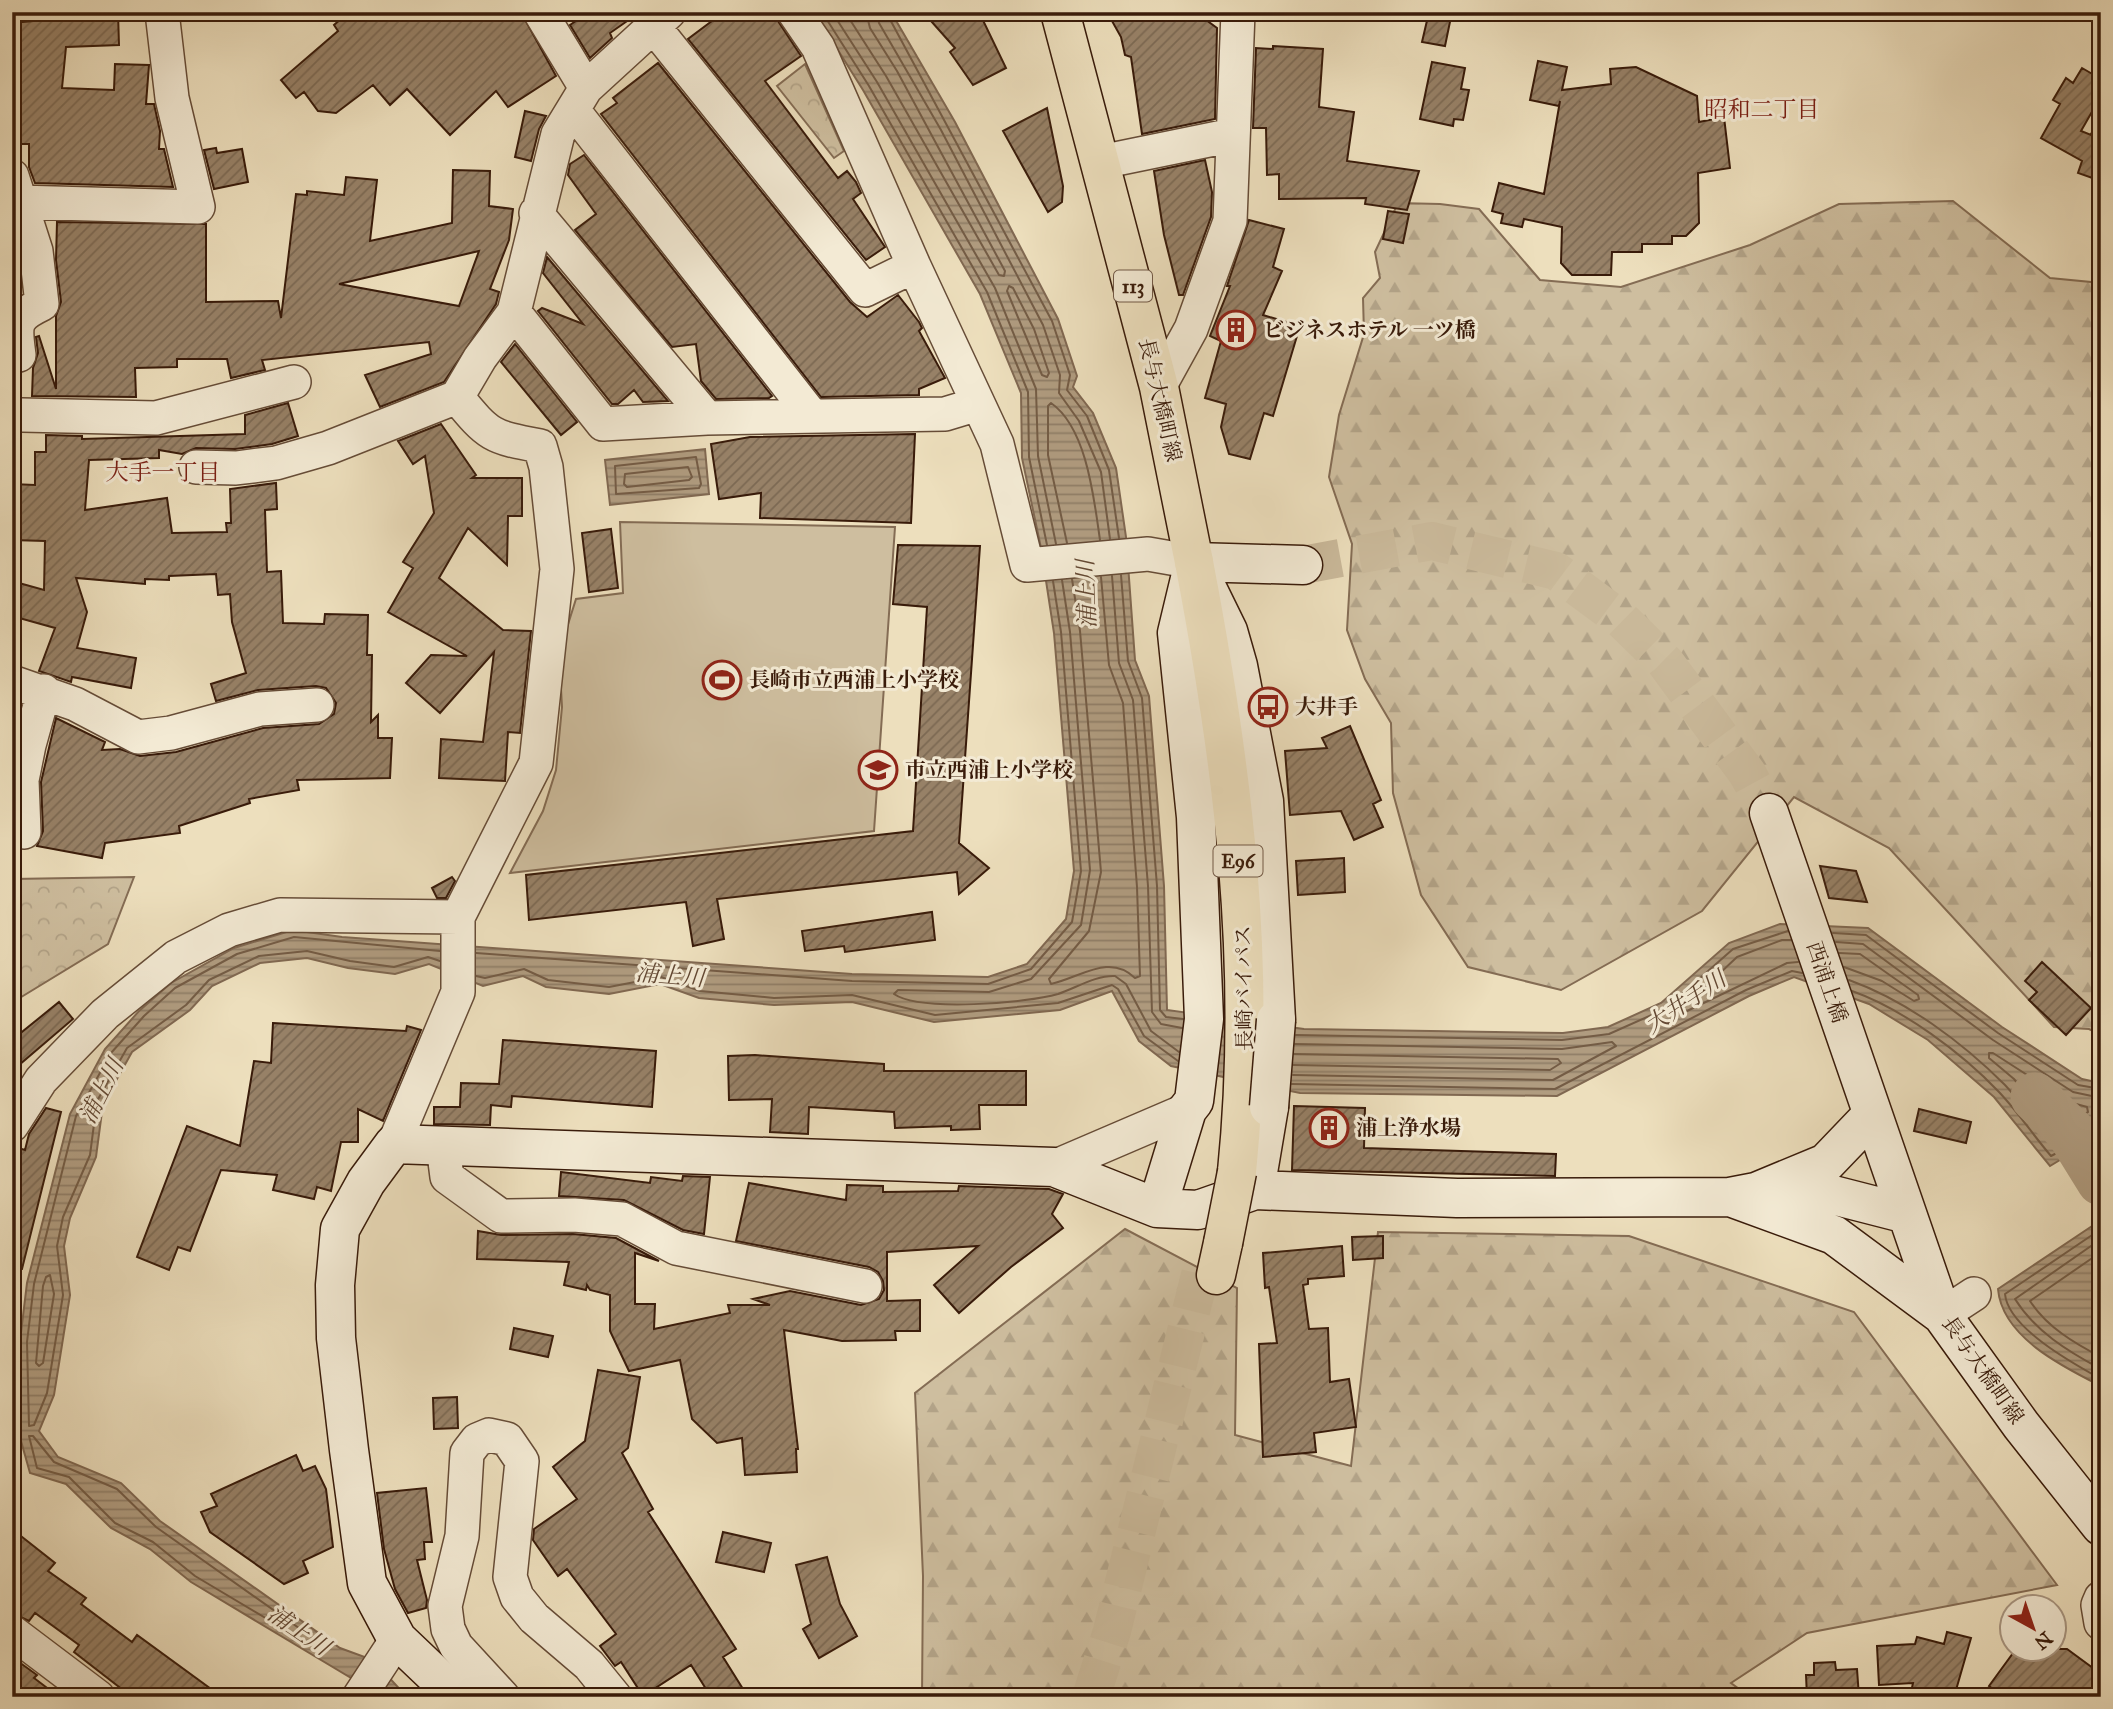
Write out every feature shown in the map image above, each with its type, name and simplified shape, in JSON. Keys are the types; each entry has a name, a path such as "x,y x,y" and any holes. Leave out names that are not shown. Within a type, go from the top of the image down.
{"main road":[{"name":"長与大橋町線","path":"1060,12 1159,387 1194,562"},
{"name":"長崎バイパス","path":"1194,562 1242,911 1238,1021"},
{"path":"1212,1257 1237,1178 1224,1104"}],"street":[{"path":"12,356 19,355 16,328 23,313 42,304 36,251 15,189 198,207 172,98 162,12"},
{"path":"540,12 579,99 812,416"},
{"path":"794,12 818,47 914,266 997,443 1027,565 1148,554 1194,562 1303,565"},
{"path":"1159,387 1191,330 1230,221 1238,12"},
{"path":"196,467 236,468 276,463 328,448 457,397 480,358 514,312 536,213 558,134 579,99 665,16 865,290 914,266"},
{"path":"1101,162 1233,135"},
{"path":"536,213 707,418"},
{"path":"514,312 603,424 707,418 945,414 978,404"},
{"path":"22,415 156,418 294,382"},
{"path":"457,397 485,431 508,440 540,446 546,467 557,569 536,763 458,917 458,992 394,1144 366,1182 340,1229 335,1285 336,1338 367,1583 390,1649 458,1697"},
{"path":"1157,1208 1224,1104 1238,1021 1264,801 1238,666 1228,631 1194,562"},
{"path":"1194,562 1177,633 1196,817 1238,1021 1224,1104"},
{"path":"12,682 44,691 138,737 171,733 260,709 317,705"},
{"path":"24,832 22,780 44,691"},
{"name":"西浦上橋","path":"1769,813 1872,1115"},
{"path":"12,1125 41,1080 105,1014 176,957 229,930 279,915 458,917"},
{"path":"1054,1167 1224,1104"},
{"path":"1743,1195 1826,1163 1872,1115"},
{"name":"長与大橋町線","path":"1872,1115 1942,1315 2021,1425 2101,1527"},
{"path":"394,1144 1054,1167 1157,1208 1198,1210 1237,1178 1457,1198 1833,1195 1907,1214"},
{"path":"443,1146 447,1177 502,1216 574,1215 622,1219 676,1248 865,1286"},
{"path":"1743,1195 1835,1235 1942,1315 1974,1294"},
{"path":"503,1697 456,1646 448,1629 445,1606 462,1536 467,1453 477,1440 489,1435 507,1439 522,1461 510,1577 517,1597 534,1618 589,1665 615,1697"},
{"path":"2101,1598 2098,1605 2101,1623"},
{"path":"12,1632 98,1697"},
{"path":"359,1697 390,1649"}],"green space":[{"path":"805,64 844,151 834,158 777,86"},
{"path":"1953,201 2050,278 2101,283 2101,1035 2089,1029 2054,1027 1889,848 1794,797 1702,911 1561,990 1468,967 1421,895 1393,793 1391,723 1365,679 1347,630 1352,544 1329,477 1339,415 1364,334 1363,298 1380,278 1375,252 1398,203 1440,204 1479,209 1540,280 1621,287 1750,245 1839,204"},
{"name":"長崎市立西浦上小学校","path":"620,522 895,527 874,831 510,873 543,811 556,770 562,707 559,653 576,599 623,593"},
{"path":"134,877 108,944 18,999 12,997 12,879"},
{"path":"1125,1229 1237,1288 1235,1435 1351,1466 1378,1232 1629,1236 1854,1312 2057,1585 1997,1594 1997,1597 1807,1633 1731,1683 1750,1697 922,1697 923,1576 915,1393"}],"water":[{"name":"浦上川","path":"814,12 891,12 955,122 1058,319 1077,376 1073,387 1093,413 1116,468 1126,537 1135,660 1149,696 1164,886 1167,1010 1304,1029 1563,1033 1608,1027 1661,1003 1729,943 1780,924 1868,928 2002,1027 2082,1079 2101,1083 2101,1135 2050,1166 1994,1097 1928,1040 1869,1004 1794,977 1749,996 1557,1096 1300,1093 1171,1066 1139,1041 1112,991 1060,1010 934,1022 852,1002 774,1005 699,998 660,984 609,994 546,987 523,976 483,986 429,964 395,974 348,968 307,958 260,963 212,986 190,1010 132,1052 103,1104 96,1157 70,1218 64,1246 70,1295 54,1395 39,1431 58,1457 121,1483 160,1521 340,1648 373,1660 407,1697 369,1697 356,1681 191,1582 150,1549 111,1528 66,1484 30,1473 21,1441 20,1341 27,1283 70,1114 105,1049 139,1011 171,983 234,948 293,930 342,937 852,974 988,977 1027,964 1066,919 1074,871 1054,633 1041,548 1022,458 1021,393 980,294 863,90"},
{"path":"705,449 709,494 610,505 605,460"},
{"path":"2101,1220 2101,1386 2053,1360 2022,1336 2010,1322 1998,1289"}],"building":[{"path":"54,12 118,12 119,45 66,47 62,88 114,90 115,64 149,65 146,104 154,104 160,131 159,149 164,149 173,187 35,183 29,167 29,144 18,144 21,91 14,91 18,55 12,55 12,23 54,19"},
{"path":"349,12 521,12 556,76 508,107 496,91 450,135 407,89 390,105 373,85 336,113 318,111 304,92 296,98 281,80 338,31 334,25"},
{"path":"589,12 640,12 610,33 612,38 590,58 570,25"},
{"path":"724,12 772,12 801,56 765,81 838,178 847,171 856,182 861,193 853,199 885,247 866,260 688,39"},
{"path":"923,12 979,12 1006,68 973,85 950,52 955,48"},
{"path":"1107,12 1177,12 1206,20 1217,28 1215,119 1142,134 1131,57 1125,55 1121,37"},
{"path":"1429,12 1452,12 1445,46 1422,42"},
{"path":"1273,46 1323,49 1319,107 1354,112 1347,161 1419,171 1407,210 1365,204 1366,198 1279,199 1279,174 1267,175 1266,128 1253,128 1256,48 1273,49"},
{"path":"1538,61 1567,67 1562,90 1611,84 1610,69 1636,67 1697,96 1699,122 1724,117 1730,168 1698,173 1699,223 1686,236 1672,236 1672,244 1642,244 1642,252 1612,252 1611,275 1572,275 1561,263 1562,227 1524,219 1522,227 1501,223 1503,214 1492,211 1499,183 1544,194 1560,101 1559,106 1530,100"},
{"path":"1432,62 1465,68 1461,89 1469,90 1463,120 1454,119 1453,126 1420,119"},
{"path":"658,63 850,302 867,317 898,295 919,322 922,328 919,331 945,378 919,389 919,395 821,397 601,114 617,103 613,98"},
{"path":"2082,68 2101,79 2101,96 2081,131 2091,135 2097,116 2101,117 2101,181 2078,173 2082,161 2041,138 2060,104 2053,100 2066,78 2073,83"},
{"path":"1047,108 1063,186 1062,202 1048,212 1003,131"},
{"path":"525,111 546,116 539,129 531,161 515,157"},
{"path":"216,148 217,153 242,149 248,182 214,189 204,150"},
{"path":"584,155 772,396 716,399 701,381 696,344 672,347 575,230 596,214 568,175 570,164"},
{"path":"1205,160 1212,192 1211,217 1183,295 1179,295 1164,235 1154,171"},
{"path":"453,170 490,171 489,206 513,209 509,240 490,289 499,292 496,304 444,382 380,407 365,375 431,354 429,342 262,360 265,370 231,378 227,359 177,359 177,367 135,368 136,397 32,396 33,368 38,353 36,337 39,336 56,389 56,316 61,302 56,260 57,222 206,224 206,302 278,301 281,318 296,194 307,195 307,191 344,195 346,177 377,180 370,241 452,223","holes":["479,251 459,306 339,284"]},
{"path":"1388,211 1409,214 1403,243 1383,239"},
{"path":"1249,220 1284,229 1273,267 1282,271 1263,315 1300,326 1273,416 1264,413 1250,459 1229,454 1221,427 1226,404 1205,398 1221,341 1210,336 1230,286 1227,286"},
{"path":"547,257 668,401 643,402 634,390 618,404 612,404 538,311 542,308 583,324 543,273"},
{"path":"515,344 577,422 561,435 501,362"},
{"path":"288,403 298,436 272,444 235,449 196,448 182,454 159,450 159,458 89,460 85,510 167,498 172,533 227,532 226,523 231,523 230,489 276,483 277,509 265,510 267,572 281,571 283,623 324,624 325,614 368,615 367,655 372,655 371,722 378,715 378,738 392,738 390,778 297,780 299,790 249,799 250,803 179,826 180,833 105,843 102,858 37,846 43,831 41,782 56,718 105,742 102,750 120,749 140,756 176,752 263,728 319,724 334,714 336,703 326,688 316,686 258,690 216,701 211,684 246,673 232,622 230,594 218,595 216,574 169,576 169,580 145,579 145,584 76,578 87,612 77,648 136,658 131,688 72,677 71,682 39,671 55,628 12,616 12,607 19,583 44,590 45,541 12,540 12,484 35,485 35,452 46,452 46,435 82,436 82,439 245,434 245,415"},
{"path":"441,424 476,475 472,478 522,478 522,516 508,516 507,565 468,528 439,578 503,630 531,631 520,733 508,732 505,781 439,778 441,739 483,742 494,652 440,713 406,683 431,655 467,656 388,612 413,568 403,562 434,513 425,456 413,464 398,441"},
{"path":"915,434 911,523 760,518 761,493 719,499 711,444 750,437"},
{"path":"611,529 618,588 589,592 582,533"},
{"name":"長崎市立西浦上小学校","path":"898,545 980,546 959,843 989,868 959,894 957,872 717,899 724,939 693,946 686,902 529,920 526,875 913,831 927,607 893,604"},
{"path":"1350,726 1381,800 1373,804 1383,827 1354,840 1341,811 1290,815 1285,751 1327,748 1322,738"},
{"path":"1344,858 1345,892 1298,895 1296,861"},
{"path":"1820,866 1856,871 1867,902 1829,898"},
{"path":"452,877 455,881 446,898 437,898 432,888"},
{"path":"932,912 935,940 845,952 844,946 805,951 802,931"},
{"path":"2042,962 2091,1008 2066,1035 2029,1000 2037,992 2025,981"},
{"path":"59,1002 73,1019 12,1071 12,1040"},
{"path":"273,1023 406,1031 407,1026 421,1030 383,1121 358,1109 358,1142 341,1142 331,1191 317,1187 314,1199 273,1190 277,1175 221,1170 190,1251 178,1247 169,1270 137,1257 187,1126 240,1146 254,1061 271,1063"},
{"path":"503,1040 656,1051 652,1107 512,1096 511,1107 491,1105 490,1125 434,1124 434,1107 460,1107 461,1083 499,1084"},
{"path":"755,1055 884,1064 884,1071 1026,1071 1026,1105 979,1105 980,1129 951,1130 951,1126 895,1128 894,1112 809,1107 808,1134 770,1132 772,1099 729,1100 728,1056"},
{"name":"浦上浄水場","path":"1294,1106 1365,1108 1364,1148 1556,1154 1555,1176 1292,1170"},
{"path":"46,1108 61,1112 22,1269 12,1268 12,1160 15,1147 25,1150 29,1134"},
{"path":"1919,1109 1971,1122 1966,1143 1914,1131"},
{"path":"561,1172 650,1183 651,1177 682,1181 683,1176 710,1177 704,1234 683,1230 624,1200 559,1196"},
{"path":"749,1183 846,1200 847,1185 883,1186 883,1192 958,1191 959,1186 1049,1189 1063,1194 1052,1214 1063,1228 1011,1267 959,1313 934,1285 978,1246 887,1252 887,1301 920,1300 920,1331 895,1331 896,1340 842,1341 784,1330 798,1449 797,1472 745,1475 742,1438 717,1443 692,1419 680,1360 629,1371 610,1331 610,1295 590,1290 587,1285 586,1290 564,1285 569,1262 477,1259 478,1231 501,1235 573,1234 616,1238 659,1261 635,1253 635,1304 655,1304 654,1329 730,1313 728,1305 770,1305 753,1299 790,1291 861,1305 879,1299 884,1290 883,1281 878,1272 869,1267 736,1241"},
{"path":"1383,1236 1383,1258 1353,1260 1352,1237"},
{"path":"1342,1246 1344,1276 1308,1279 1308,1284 1303,1285 1309,1329 1328,1328 1330,1382 1349,1379 1356,1427 1314,1433 1316,1452 1263,1457 1259,1344 1277,1343 1269,1287 1265,1288 1263,1253"},
{"path":"514,1328 553,1336 548,1357 510,1349"},
{"path":"598,1370 640,1377 628,1448 622,1453 653,1509 648,1512 736,1649 723,1657 748,1697 711,1697 691,1665 643,1696 621,1662 615,1666 600,1646 616,1634 567,1569 558,1576 533,1540 534,1529 577,1499 553,1467 585,1441"},
{"path":"457,1397 458,1428 434,1429 433,1398"},
{"path":"296,1455 303,1471 315,1466 326,1489 333,1547 303,1561 308,1573 284,1584 210,1532 201,1512 217,1506 211,1494"},
{"path":"426,1488 432,1542 424,1542 425,1559 417,1560 427,1600 426,1608 408,1613 395,1589 384,1549 377,1493"},
{"path":"12,1529 55,1563 48,1571 86,1598 81,1604 132,1642 137,1635 222,1697 132,1697 74,1652 79,1645 35,1613 29,1621 12,1613"},
{"path":"723,1532 771,1543 764,1572 716,1562"},
{"path":"827,1557 840,1604 857,1636 819,1658 803,1629 811,1624 796,1565"},
{"path":"1947,1632 1971,1638 1954,1697 1910,1697 1913,1683 1879,1685 1877,1646 1915,1644 1917,1637 1944,1644"},
{"path":"2068,1650 2101,1674 2101,1685 2092,1697 2003,1697 1989,1686 2005,1664 2068,1664"},
{"path":"12,1657 37,1675 34,1678 59,1697 12,1697"},
{"path":"1835,1662 1836,1670 1857,1669 1859,1697 1807,1697 1806,1675 1814,1675 1814,1663"}],"waterway":[{"name":"大井手川","path":"2035,1097 2070,1131 2101,1181"}],"tunnel":[{"path":"1303,565 1432,541 1556,571 1622,620 1665,662 1747,773 1769,813"},
{"path":"1091,1697 1112,1631 1201,1271"}],"place":[{"name":"ビジネスホテル 一ツ橋","path":"1236,330"},
{"name":"長崎市立西浦上小学校","path":"722,680"},
{"name":"大井手","path":"1268,707"},
{"name":"市立西浦上小学校","path":"878,770"},
{"name":"浦上浄水場","path":"1329,1128"}],"district":[{"name":"昭和二丁目","path":"1762,109"},
{"name":"大手一丁目","path":"163,472"}]}
